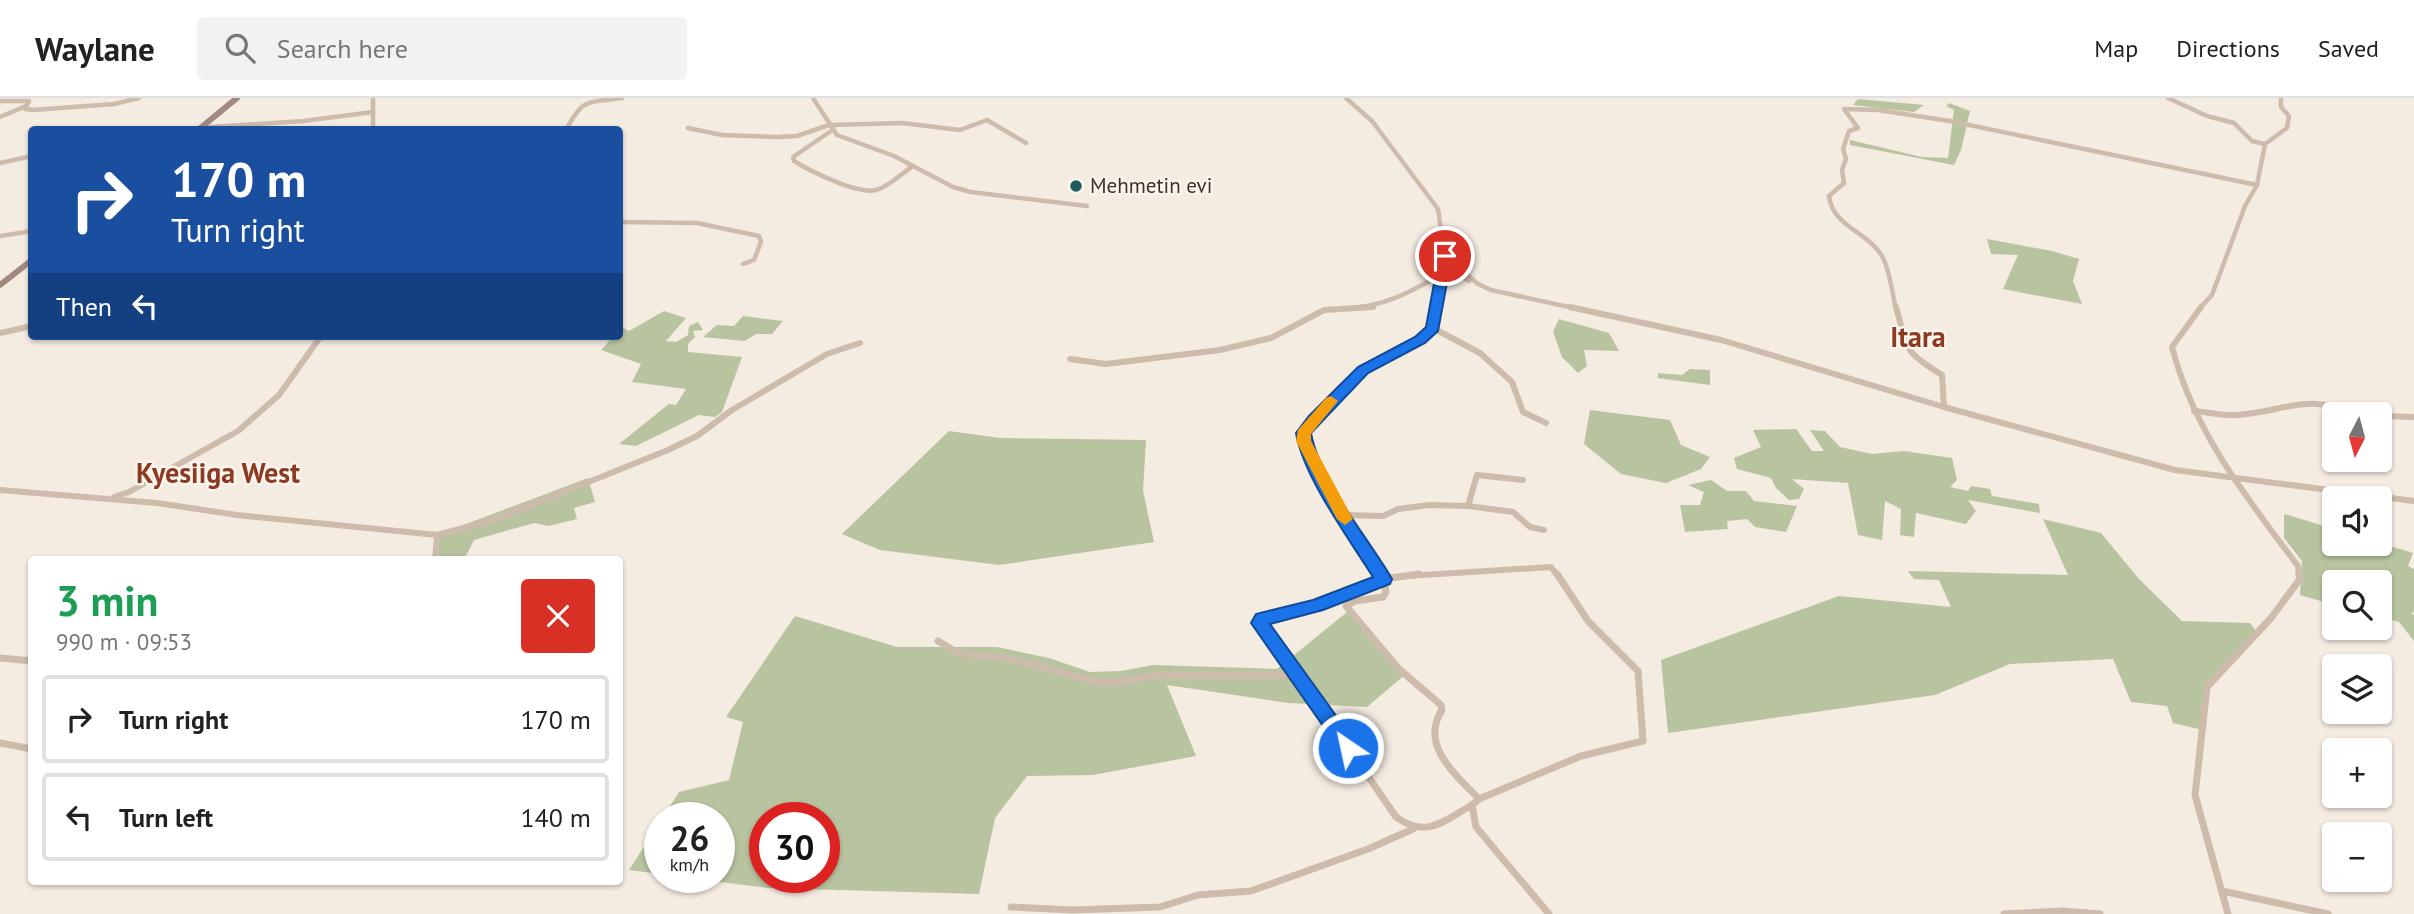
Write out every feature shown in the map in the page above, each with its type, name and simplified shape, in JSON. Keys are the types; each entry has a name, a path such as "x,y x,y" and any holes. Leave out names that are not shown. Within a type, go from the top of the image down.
{"main road":[{"path":"203,126 237,98"},
{"path":"0,285 28,263"}],"street":[{"path":"26,106 27,110 54,109 114,104 139,98"},
{"path":"373,98 373,126"},
{"path":"568,126 577,107 583,103 622,98"},
{"path":"813,98 830,128 961,190 1087,206"},
{"path":"1346,98 1372,121 1438,209 1444,266 1433,328 1420,340 1363,370 1303,433 1307,450 1342,515 1384,579 1387,592 1383,597 1355,601 1346,606 1399,669 1441,705 1442,710 1435,718 1433,732 1437,749 1479,799"},
{"path":"2168,98 2207,116 2234,123 2252,141 2265,144"},
{"path":"2228,914 2195,794 2207,687 2271,618 2300,579 2298,566 2234,479 2194,411 2178,377 2172,347 2196,312 2212,295 2245,206 2257,185 2265,144 2287,128 2289,116 2281,107 2281,98"},
{"path":"0,101 29,101 26,106 0,117"},
{"path":"1944,407 1942,375 1913,357 1907,348 1882,256 1861,234 1843,223 1829,204 1829,195 1844,183 1842,170 1846,161 1843,149 1847,135 1849,131 1858,128 1844,108 1878,110 1950,121 2257,185"},
{"path":"226,126 304,121 373,112"},
{"path":"688,128 722,135 779,137 797,136 830,128 902,123 960,130 990,120 1026,143"},
{"path":"830,128 792,159 817,176 869,191 878,190 913,166"},
{"path":"0,163 28,157"},
{"path":"623,222 697,223 759,236 761,242 754,260 743,264"},
{"path":"0,236 28,232"},
{"path":"1445,256 1478,284"},
{"path":"1444,266 1491,290 1721,340 1944,407 2175,470 2414,501"},
{"path":"1070,359 1106,364 1220,351 1271,338 1324,310 1374,307 1404,296 1442,274"},
{"path":"0,332 28,327"},
{"path":"1433,328 1480,353 1513,384 1523,412 1546,423"},
{"path":"109,499 129,492 239,431 279,395 318,340"},
{"path":"0,490 109,499 437,535 494,520 668,450 698,436 732,410 827,354 860,343"},
{"path":"2194,411 2237,415 2305,402 2322,404"},
{"path":"2392,416 2414,417"},
{"path":"1468,506 1477,475 1523,480"},
{"path":"1342,515 1383,516 1395,510 1429,505 1468,506 1513,512 1530,527 1544,530"},
{"path":"435,556 437,535"},
{"path":"1011,907 1072,910 1160,907 1198,895 1251,891 1413,830 1426,830 1472,806 1479,799 1581,756 1643,741 1638,671 1588,621 1551,567 1425,573 1384,579 1317,606 1260,621 1259,624 1294,675 1320,706 1396,817 1413,830"},
{"path":"938,641 948,651 1042,665 1096,682 1159,675 1294,675"},
{"path":"0,658 28,661"},
{"path":"0,743 28,748"},
{"path":"1472,806 1476,827 1549,914"},
{"path":"2222,891 2328,914"},
{"path":"2004,914 2063,911 2099,914"}],"green space":[{"path":"1858,99 1924,105 1914,112 1853,105"},
{"path":"1949,103 1970,111 1961,150 1954,165 1850,145 1850,140 1922,157 1948,158 1954,110 1946,106"},
{"path":"1987,239 2079,259 2073,281 2082,304 2003,289 2018,255 1991,254"},
{"path":"664,311 686,318 666,341 676,342 688,335 689,326 698,322 703,330 693,331 695,337 688,344 688,352 742,357 722,412 715,417 699,415 636,446 619,444 669,404 676,405 686,389 632,382 641,364 601,350 610,340 623,340 623,328 629,331"},
{"path":"743,316 783,321 772,334 756,334 745,341 703,337 717,325 734,326"},
{"path":"1559,319 1609,333 1619,351 1584,350 1587,366 1578,373 1562,357 1553,332"},
{"path":"1690,369 1710,370 1710,385 1658,378 1658,373 1682,375"},
{"path":"1590,410 1670,420 1681,445 1710,457 1701,469 1666,483 1621,474 1584,444"},
{"path":"1796,429 1812,451 1824,451 1810,430 1825,431 1840,447 1872,454 1904,451 1952,458 1957,480 1950,487 1968,491 1971,486 1990,489 1992,496 2039,504 2040,513 1968,500 1976,511 1966,524 1916,513 1914,537 1900,535 1901,509 1885,501 1882,540 1858,535 1848,483 1792,479 1804,489 1799,499 1789,500 1776,488 1771,478 1737,469 1734,458 1761,447 1753,430"},
{"path":"949,431 1000,438 1146,440 1143,491 1154,542 999,565 880,550 842,534"},
{"path":"588,478 595,502 574,508 577,519 549,526 534,523 474,540 466,556 434,556 437,535"},
{"path":"1711,480 1727,491 1746,491 1754,501 1797,506 1786,532 1755,527 1747,519 1727,521 1728,529 1685,532 1680,505 1700,505 1704,492 1688,485"},
{"path":"2284,514 2322,525 2322,556 2392,556 2392,547 2413,553 2408,566 2414,569 2414,612 2411,613 2414,615 2414,641 2399,622 2392,620 2392,570 2322,570 2322,601 2300,595 2302,561 2284,538"},
{"path":"2043,519 2101,533 2139,579 2182,621 2250,623 2257,633 2209,685 2203,730 2173,723 2167,706 2131,702 2113,659 2010,664 1935,695 1668,733 1661,660 1839,596 1951,607 1939,580 1914,579 1908,571 2068,575"},
{"path":"1347,612 1407,673 1367,707 1288,703 1167,685 1196,756 1093,775 1027,776 995,818 979,894 840,890 840,802 749,802 749,886 735,884 735,802 673,802 679,792 729,780 743,722 726,717 795,616 897,647 997,647 1049,658 1090,672 1121,671 1153,665 1277,669"},
{"path":"644,847 644,872 629,870"}],"slow traffic":[{"path":"1331,401 1303,433 1303,441 1345,519"}],"place":[{"name":"Mehmetin evi","path":"1076,186"}],"district":[{"name":"Itara","path":"1918,337"},
{"name":"Kyesiiga West","path":"218,473"}],"route":[{"path":"1348,748 1259,623 1263,619 1317,606 1384,579 1342,515 1307,450 1303,433 1363,370 1420,340 1433,328 1435,303 1445,256"}]}
